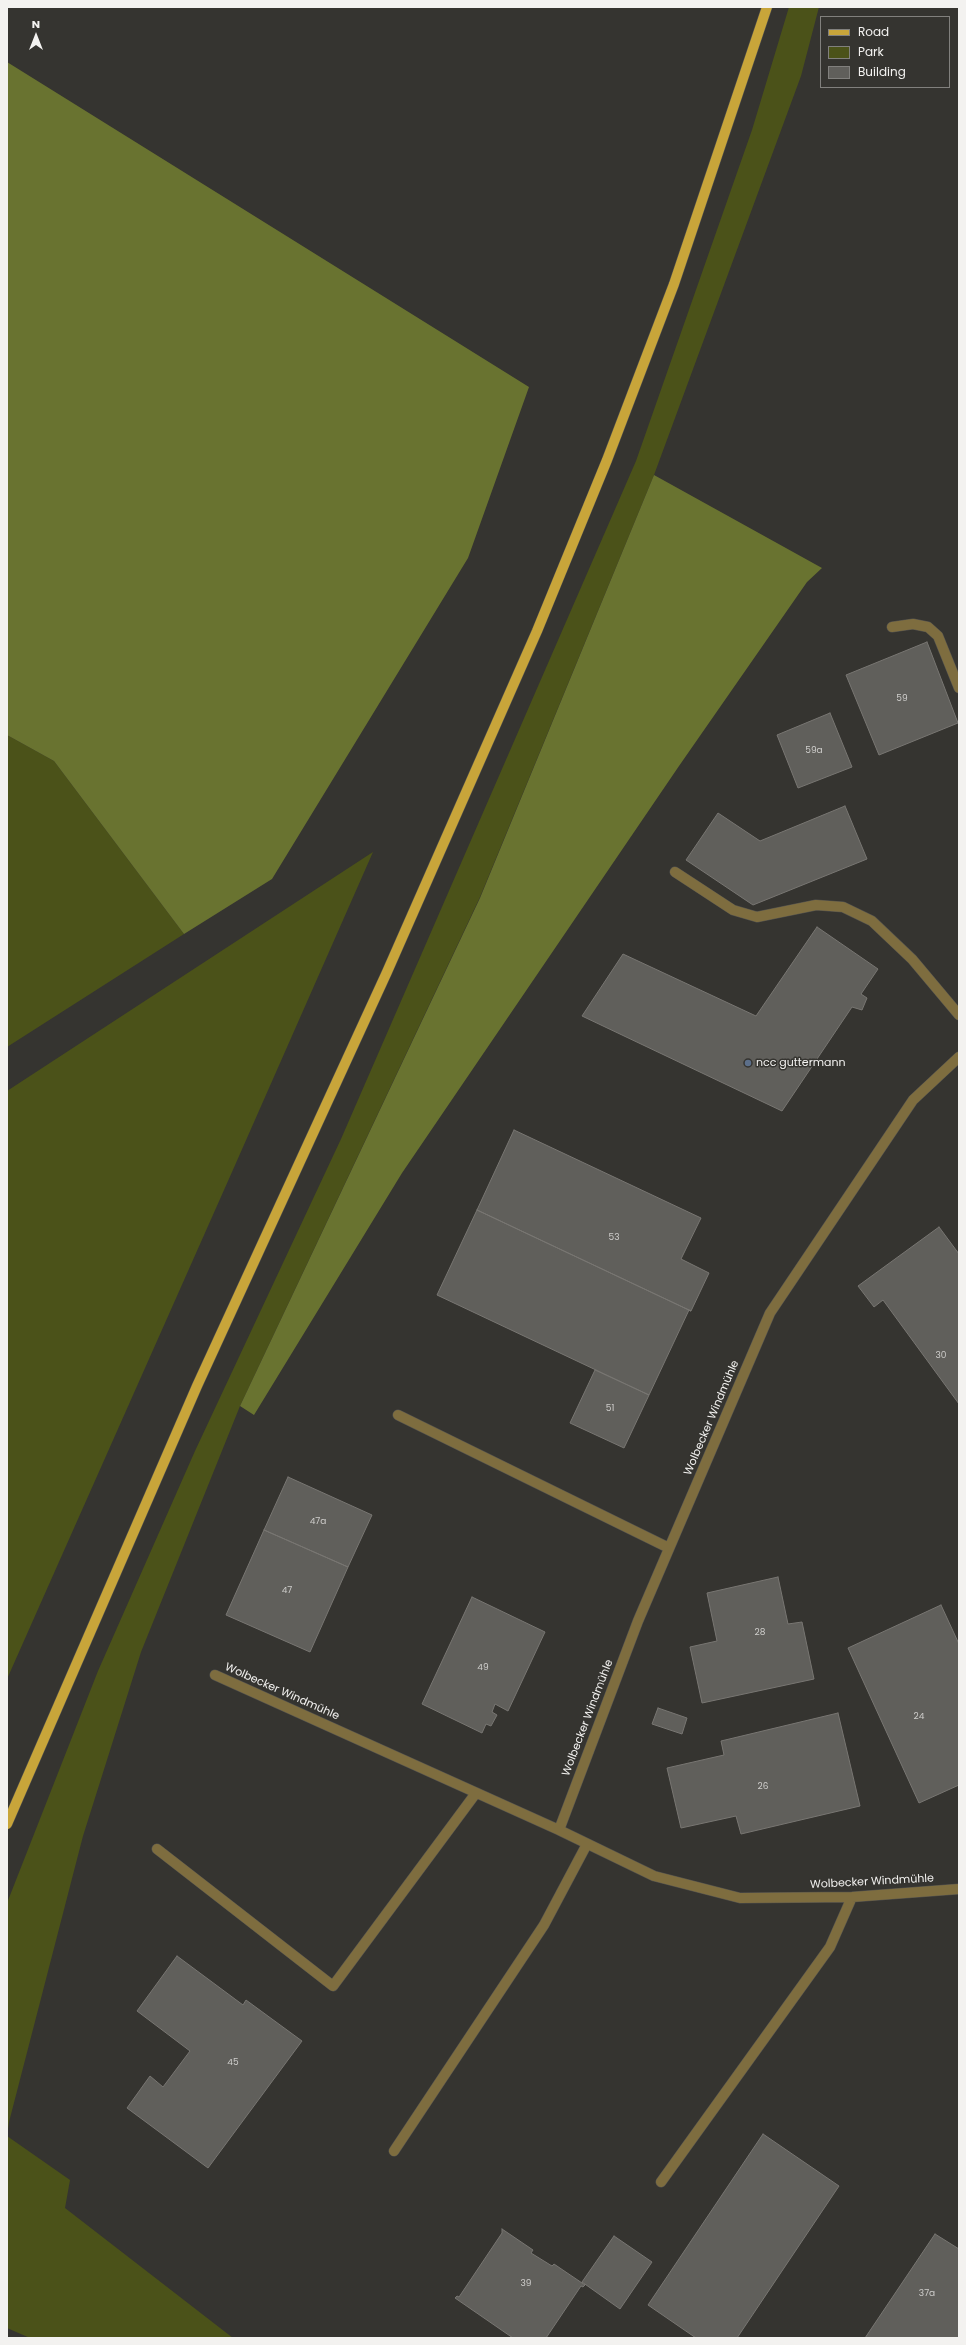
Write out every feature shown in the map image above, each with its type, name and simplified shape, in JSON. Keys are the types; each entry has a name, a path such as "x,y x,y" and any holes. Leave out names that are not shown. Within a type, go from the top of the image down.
{"main road":[{"path":"7,1824 197,1386 387,972 537,631 607,460 674,284 767,7"}],"street":[{"path":"892,627 912,624 928,627 938,636 959,688"},
{"path":"675,872 733,910 757,917 816,905 843,907 872,921 912,960 959,1015"},
{"name":"Wolbecker Windmühle","path":"558,1830 638,1621 770,1313 913,1100 959,1057"},
{"path":"398,1415 669,1548"},
{"name":"Wolbecker Windmühle","path":"215,1675 558,1830 654,1876 740,1898 852,1897 959,1889"},
{"path":"157,1849 333,1986 476,1793"},
{"path":"394,2151 544,1925 587,1844"},
{"path":"662,2182 830,1947 852,1897"}],"green space":[{"path":"789,7 819,7 801,76 654,475 480,897 240,1406 141,1652 83,1836 9,2122 7,2136 7,1903 98,1671 195,1451 341,1139 636,461 752,130"},
{"path":"7,62 529,387 468,558 272,879 184,934 54,761 7,735"},
{"path":"654,475 822,568 807,582 679,766 402,1173 254,1415 240,1406 480,898"},
{"path":"7,735 54,761 184,934 7,1047"},
{"path":"373,852 232,1172 7,1679 7,1091"},
{"path":"7,2136 70,2180 65,2208 233,2338 30,2338 7,2328"}],"building":[{"path":"927,642 958,723 879,755 846,675"},
{"path":"830,713 852,767 798,788 777,735"},
{"path":"845,806 867,859 753,905 686,860 718,813 760,841"},
{"name":"ncc guttermann","path":"817,927 878,969 861,994 867,998 862,1010 852,1007 782,1111 582,1016 623,954 756,1016"},
{"path":"514,1130 701,1218 681,1259 709,1273 691,1311 477,1210"},
{"path":"477,1210 689,1310 649,1395 437,1295"},
{"path":"939,1227 959,1254 959,1404 883,1300 874,1307 858,1286"},
{"path":"595,1370 649,1395 624,1448 570,1423"},
{"path":"288,1477 372,1515 348,1567 264,1530"},
{"path":"264,1530 348,1567 310,1652 226,1615"},
{"path":"778,1577 788,1624 802,1622 814,1679 702,1703 690,1647 717,1641 707,1593"},
{"path":"472,1597 545,1632 508,1711 495,1704 492,1712 497,1715 491,1726 486,1724 482,1733 422,1704"},
{"path":"941,1605 959,1644 959,1785 919,1803 848,1648"},
{"path":"658,1708 687,1718 682,1734 652,1724"},
{"path":"838,1713 860,1806 741,1834 736,1816 681,1828 667,1768 724,1755 721,1741"},
{"path":"177,1956 243,2005 246,2000 302,2041 208,2168 127,2108 150,2076 163,2087 190,2051 137,2011"},
{"path":"763,2134 839,2186 737,2338 696,2338 648,2305"},
{"path":"502,2229 533,2250 531,2253 552,2266 554,2264 585,2285 583,2287 581,2286 546,2338 513,2338 455,2298 457,2296 459,2297 502,2233"},
{"path":"935,2234 959,2249 959,2338 865,2338"},
{"path":"614,2236 652,2262 620,2309 582,2282"}],"place":[{"name":"ncc guttermann","path":"748,1063"}]}
